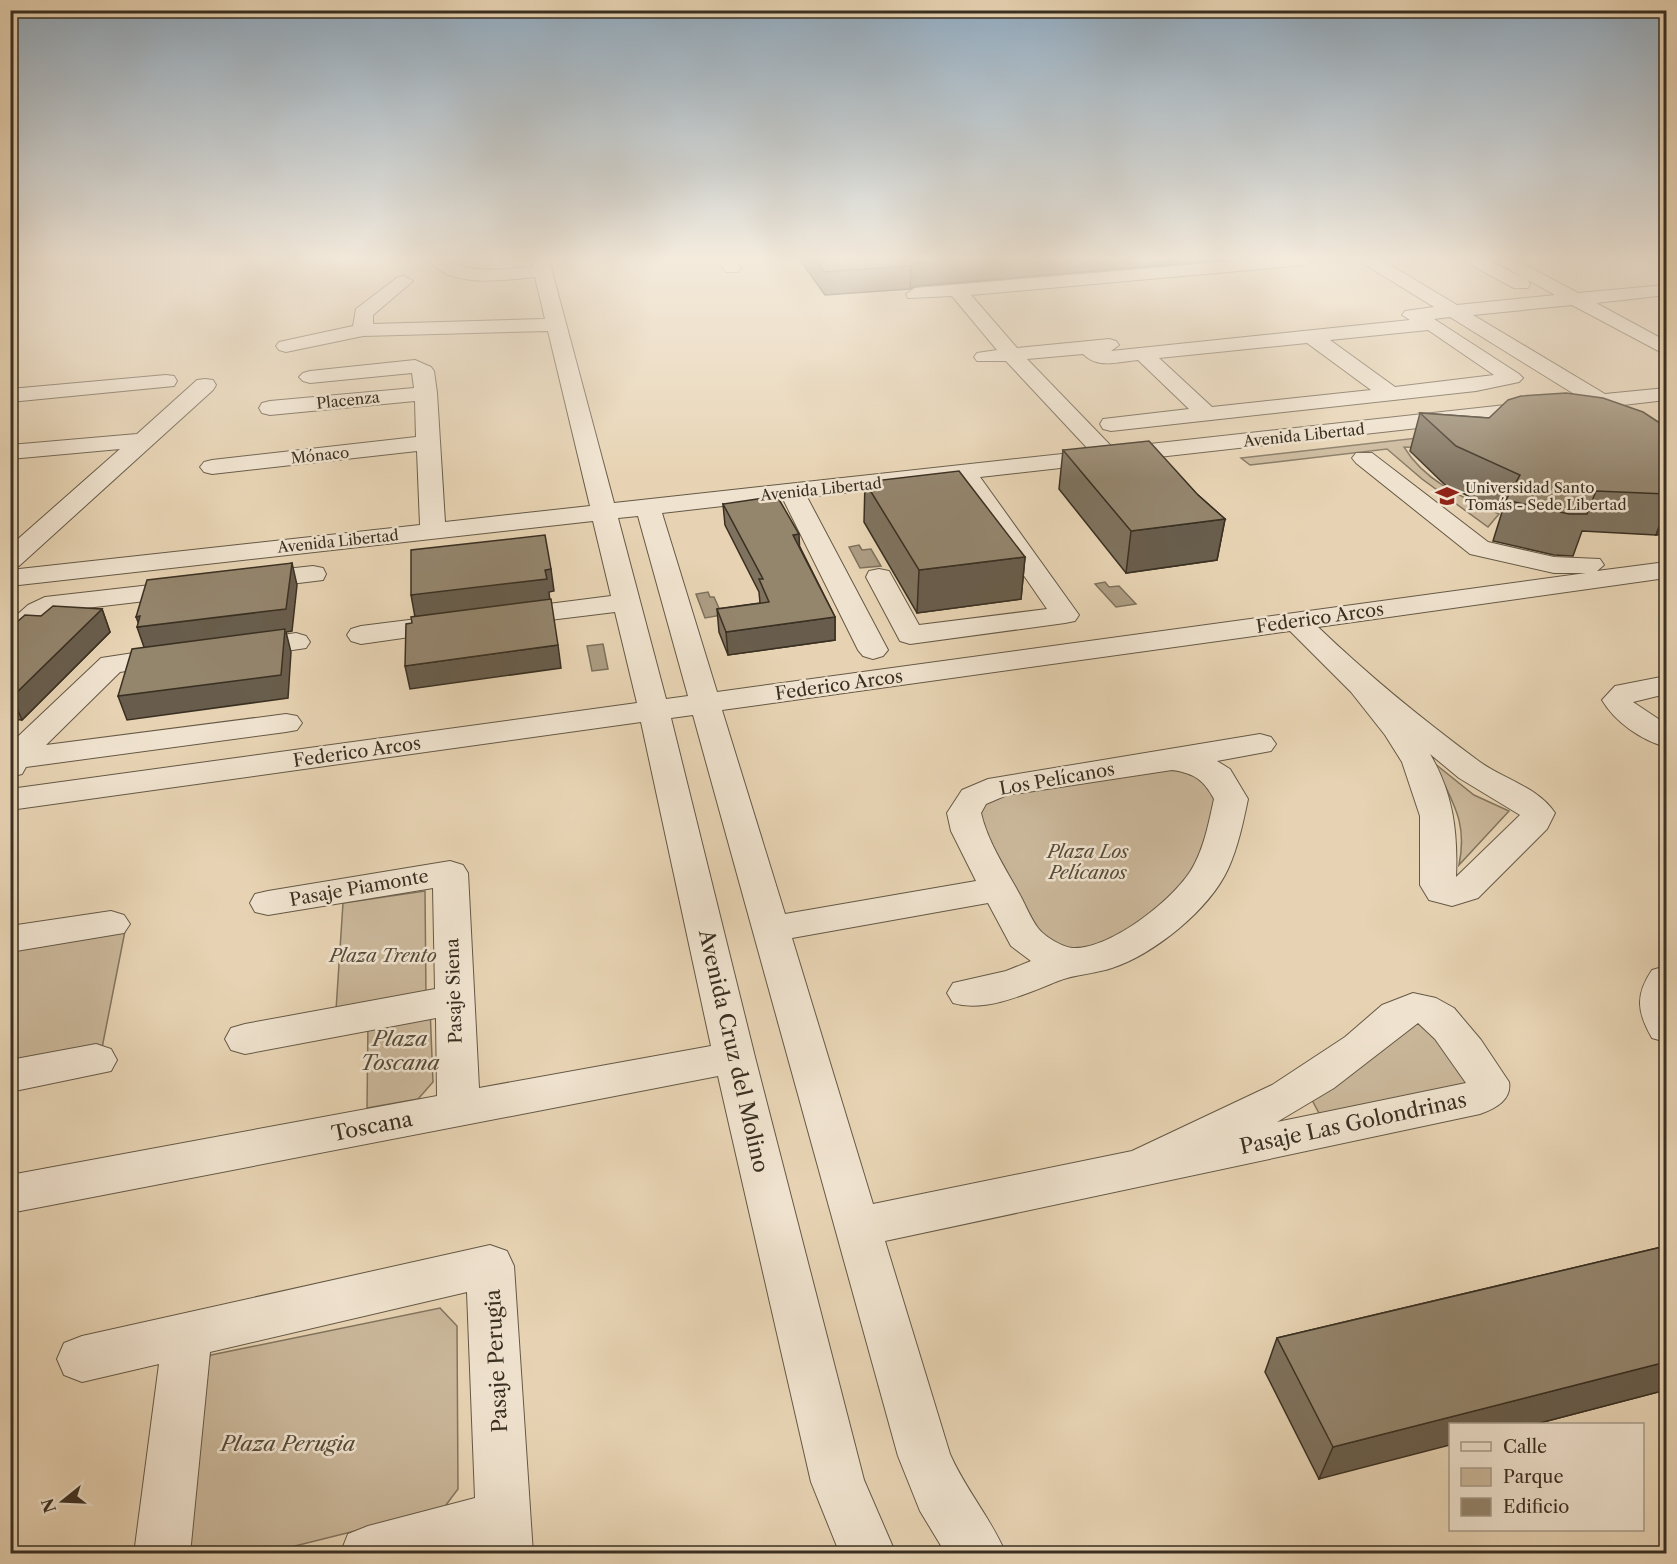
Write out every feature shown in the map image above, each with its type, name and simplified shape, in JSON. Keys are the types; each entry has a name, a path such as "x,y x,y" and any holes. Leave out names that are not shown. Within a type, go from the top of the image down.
{"street":[{"path":"286,346 350,333"},
{"name":"Avenida Cruz del Molino","path":"559,333 654,711 734,1057 838,1482 868,1554"},
{"path":"993,333 1100,449"},
{"path":"984,357 1231,333"},
{"path":"1088,347 1100,358 1341,333"},
{"path":"1111,424 1476,385 1512,378 1445,333"},
{"path":"1491,333 1666,441"},
{"path":"1637,333 1666,349"},
{"path":"1311,336 1391,394"},
{"path":"1143,354 1207,414"},
{"path":"310,376 415,366 424,370 433,521"},
{"name":"Avenida Libertad","path":"603,502 648,508 965,473 1100,449 1666,378"},
{"path":"10,396 166,381"},
{"path":"11,563 205,385"},
{"name":"Placenza","path":"270,408 426,393"},
{"name":"Avenida Libertad","path":"11,563 433,521 1100,449 1666,394"},
{"path":"10,452 145,440"},
{"name":"Mónaco","path":"212,467 429,443"},
{"path":"1365,458 1479,548 1554,565 1589,564 1611,578"},
{"path":"879,578 910,635 1065,615 965,473"},
{"path":"792,492 873,650"},
{"path":"648,508 707,704 924,1456 944,1501 978,1554"},
{"path":"613,545 660,584 677,604"},
{"name":"Federico Arcos","path":"10,800 1666,570"},
{"path":"10,637 38,611 56,603 313,574"},
{"path":"361,635 627,602"},
{"path":"1296,621 1362,686 1409,744 1428,787 1437,815 1438,885 1442,891 1452,894 1465,889 1535,821 1538,813 1528,803 1471,771 1362,686"},
{"path":"11,762 111,664 296,642"},
{"path":"1666,685 1629,691 1619,696 1617,700 1624,711 1666,737"},
{"path":"11,762 286,723"},
{"name":"Los Pelícanos","path":"1069,962 1040,950 1024,937 968,831 964,813 974,797 1000,786 1260,744"},
{"name":"Los Pelícanos","path":"967,993 1012,984 1069,962 1100,958 1139,939 1180,907 1210,870 1224,832 1231,799 1218,776 1198,764 1172,760"},
{"name":"Pasaje Piamonte","path":"268,903 450,873"},
{"name":"Pasaje Siena","path":"450,873 459,1109"},
{"path":"772,929 998,889"},
{"path":"10,939 111,924"},
{"path":"1666,980 1659,990 1657,1011 1666,1027"},
{"path":"245,1039 454,1000"},
{"name":"Pasaje Las Golondrinas","path":"858,1227 1480,1097 1490,1089 1488,1082 1441,1018 1426,1009 1412,1008 1400,1013 1374,1038 1308,1084 1259,1112 1146,1165"},
{"name":"Toscana","path":"10,1194 734,1057"},
{"path":"10,1076 96,1060"},
{"name":"Pasaje Perugia","path":"82,1359 490,1266 505,1536 368,1554"},
{"path":"162,1554 187,1335"}],"green space":[{"path":"1569,421 1472,449 1404,447 1423,470 1446,488 1499,514 1488,527 1422,479 1387,449 1250,465 1241,458"},
{"path":"1434,763 1474,795 1509,811 1459,865 1460,824 1457,812"},
{"name":"Plaza Los Pelícanos","path":"1173,764 1196,768 1223,798 1217,830 1177,901 1096,952 1045,946 975,830 980,801 1004,791"},
{"name":"Plaza Trento","path":"425,891 426,995 336,1010 343,903"},
{"path":"125,931 102,1048 11,1064 11,949"},
{"name":"Plaza Toscana","path":"430,1008 433,1082 418,1099 367,1108 368,1019"},
{"path":"1415,1015 1476,1087 1321,1117 1312,1100"},
{"name":"Plaza Perugia","path":"440,1308 457,1326 458,1489 443,1509 267,1553 169,1554 190,1377 211,1355"}],"shaded area":[{"path":"859,545 862,550 871,549 881,566 860,568 849,547"},
{"path":"1105,582 1109,587 1119,586 1136,604 1116,607 1095,584"},
{"path":"708,592 710,597 714,597 722,615 705,618 696,594"},
{"path":"603,644 608,669 592,671 587,646"}],"building":[{"path":"1566,393 1603,398 1643,412 1666,427 1666,494 1596,491 1587,514 1569,514 1506,500 1520,475 1456,446 1420,413 1489,418 1508,400 1521,396"},
{"path":"1149,441 1198,495 1225,519 1131,531 1063,450"},
{"path":"959,471 1025,557 919,570 865,482"},
{"path":"777,496 799,534 793,535 835,617 726,632 717,609 769,602 759,579 763,579 723,504"},
{"path":"545,535 551,569 545,570 547,579 411,595 411,550"},
{"path":"292,563 286,609 137,627 140,616 136,617 147,580"},
{"path":"551,599 558,645 405,666 406,624 412,623 411,617"},
{"path":"53,606 102,609 10,697 10,628 25,615 41,616"},
{"path":"285,629 281,675 118,696 132,649"},
{"path":"1666,1246 1666,1362 1333,1447 1277,1338"}],"place":[{"name":"Universidad Santo Tomás - Sede Libertad","path":"1447,496"}]}
